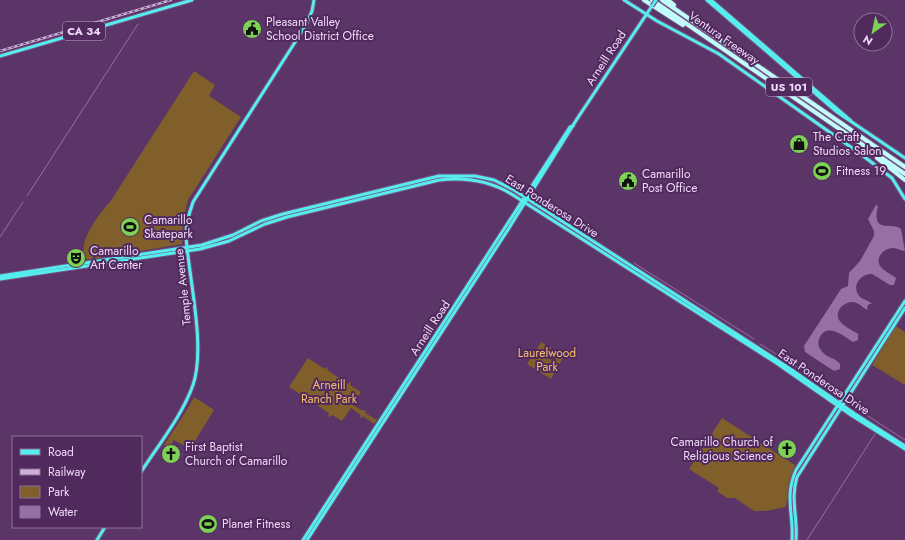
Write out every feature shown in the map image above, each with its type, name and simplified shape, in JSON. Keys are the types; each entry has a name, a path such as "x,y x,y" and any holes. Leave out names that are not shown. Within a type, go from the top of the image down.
{"highway":[{"path":"644,0 678,22 694,30"},
{"name":"Ventura Freeway","path":"652,0 905,174"},
{"name":"Ventura Freeway","path":"662,0 888,155 905,165"},
{"path":"668,0 690,19"},
{"path":"866,148 905,180"}],"main road":[{"name":"CA 34","path":"0,56 192,0"},
{"name":"Temple Avenue","path":"142,470 182,408 191,391 196,375 198,346 187,249 187,221 196,196 308,22 314,0"},
{"path":"624,0 646,14 719,54 862,154 892,178 905,199"},
{"name":"Arneill Road","path":"303,540 656,0"},
{"path":"707,0 832,107 905,158"},
{"path":"711,0 851,121"},
{"name":"East Ponderosa Drive","path":"187,249 217,241 283,214 424,180 454,175 484,178 502,183 525,200 775,362 905,449"},
{"path":"475,180 484,178"},
{"name":"East Ponderosa Drive","path":"0,276 187,249 229,241 265,224 287,217 439,180 475,180 500,187 525,200"},
{"name":"Arneill Road","path":"308,540 525,200"},
{"name":"East Ponderosa Drive","path":"0,279 82,265"},
{"path":"796,540 793,503 797,478 840,405 905,301"},
{"path":"792,540 789,497 792,480 800,464 905,308"},
{"name":"East Ponderosa Drive","path":"840,405 905,446"},
{"path":"96,540 104,528"}],"green space":[{"path":"194,71 215,85 209,96 241,117 188,200 183,220 182,244 87,260 84,254 84,246 86,238 95,221 110,202"},
{"path":"896,326 905,332 905,385 872,365"},
{"name":"Laurelwood Park","path":"541,342 564,356 551,379 527,364 533,355 532,352 537,349"},
{"name":"Arneill Ranch Park","path":"308,358 325,369 327,367 327,370 348,384 350,382 350,385 361,392 353,405 363,411 366,411 365,413 377,420 374,424 363,416 362,418 360,417 361,415 351,408 342,421 332,415 330,417 328,415 329,413 309,400 307,402 305,400 306,398 289,387"},
{"path":"194,397 214,410 190,449 174,440 168,448 164,445"},
{"path":"722,418 795,465 789,483 786,507 766,511 754,511 735,498 727,498 717,491 719,488 689,469"}],"water":[{"path":"876,205 878,206 877,221 880,224 901,229 905,251 891,248 885,250 879,259 882,269 896,278 894,285 890,285 872,274 863,276 856,285 857,293 860,297 872,304 869,304 867,307 868,310 857,303 851,302 842,306 838,312 839,320 846,327 858,334 858,340 853,342 830,330 822,334 819,339 819,346 823,353 840,364 840,369 834,371 805,352 804,346 841,289 848,286 849,273 860,261 874,236 874,231 868,219"}],"waterway":[{"path":"27,196 138,24"},
{"path":"0,237 23,202"},
{"path":"634,263 754,339"},
{"path":"760,344 802,370 839,396"},
{"path":"848,403 905,440"},
{"path":"807,540 875,434"}],"railway":[{"path":"0,51 171,0"}],"place":[{"name":"Pleasant Valley School District Office","path":"252,29"},
{"name":"The Craft Studios Salon","path":"799,144"},
{"name":"Fitness 19","path":"822,171"},
{"name":"Camarillo Post Office","path":"628,181"},
{"name":"Camarillo Skatepark","path":"130,227"},
{"name":"Camarillo Art Center","path":"76,258"},
{"name":"Camarillo Church of Religious Science","path":"787,449"},
{"name":"First Baptist Church of Camarillo","path":"171,454"},
{"name":"Planet Fitness","path":"208,524"}]}
